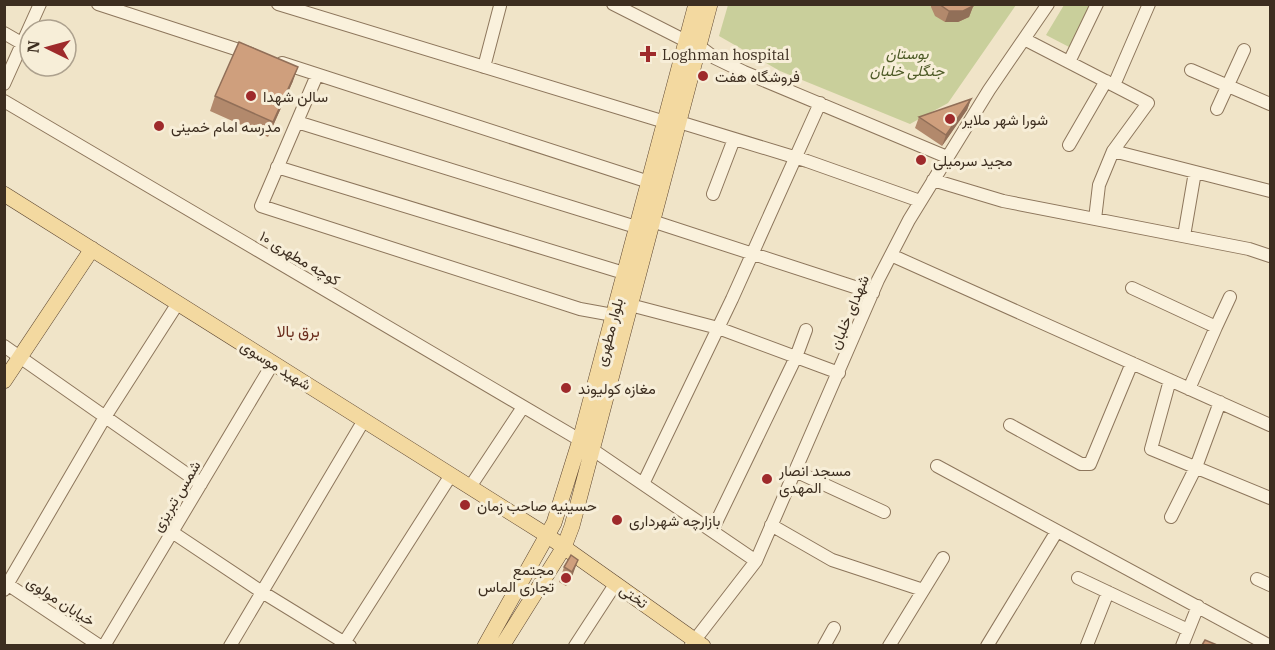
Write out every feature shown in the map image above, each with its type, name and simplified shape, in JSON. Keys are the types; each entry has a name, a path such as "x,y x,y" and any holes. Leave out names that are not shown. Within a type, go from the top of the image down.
{"main road":[{"name":"بلوار مطهری","path":"502,645 564,547 593,450 652,221 672,122 693,44 707,6"},
{"name":"بلوار مطهری","path":"485,645 548,536 580,440 649,182 672,122"},
{"name":"شهید موسوی","path":"4,194 548,536"},
{"path":"4,381 92,249"},
{"name":"تختی","path":"548,536 616,582 696,643"}],"street":[{"path":"34,18 40,4"},
{"path":"98,4 649,182"},
{"path":"279,4 484,67 797,158 920,201"},
{"path":"613,4 744,72 947,156"},
{"name":"شهدای خلبان","path":"696,643 756,561 873,293 920,201 947,156 1048,4"},
{"path":"1070,62 1097,4"},
{"path":"1069,145 1110,83 1149,4"},
{"path":"484,67 500,6"},
{"path":"4,33 18,41"},
{"path":"1024,39 1148,103 1113,151 1099,185 1095,219"},
{"path":"1217,109 1244,50"},
{"path":"4,84 18,55"},
{"path":"1191,70 1270,104"},
{"path":"317,75 261,206 580,309 613,315"},
{"name":"کوچه مطهری ۱۰","path":"4,101 580,440"},
{"path":"643,484 754,253 820,103"},
{"path":"297,122 636,227"},
{"path":"713,194 734,139"},
{"path":"1113,151 1270,191"},
{"path":"278,167 624,273"},
{"path":"1184,236 1195,172"},
{"path":"933,180 1003,201 1184,236 1270,256"},
{"path":"652,221 873,293"},
{"path":"891,255 1270,425"},
{"path":"1132,288 1216,327"},
{"path":"1190,389 1230,297"},
{"path":"6,586 105,417 178,303"},
{"path":"630,305 718,328 839,373"},
{"path":"712,531 796,357 806,330"},
{"path":"4,345 201,484"},
{"name":"شمس تبریزی","path":"102,645 273,363"},
{"path":"1010,426 1081,464 1090,464 1132,363"},
{"path":"1170,380 1151,449 1270,498"},
{"path":"1171,517 1196,467 1220,402"},
{"path":"470,486 522,407"},
{"path":"230,645 364,420"},
{"path":"593,450 756,561"},
{"path":"937,466 1270,645"},
{"path":"795,471 884,512"},
{"path":"172,532 345,644 451,475"},
{"path":"771,525 832,560 923,590"},
{"path":"987,645 1057,531"},
{"path":"889,645 943,558"},
{"path":"1078,578 1188,630"},
{"path":"1257,579 1270,585"},
{"path":"575,645 616,582"},
{"name":"خیابان مولوی","path":"6,586 102,645"},
{"path":"1087,645 1108,592"},
{"path":"1182,645 1197,606"},
{"path":"824,645 834,628"}],"green space":[{"name":"بوستان جنگلی خلبان","path":"728,5 1016,5 948,103 910,124 780,71 719,36"},
{"path":"1064,5 1090,5 1071,48 1046,35"}],"building":[{"path":"939,4 973,4 963,11 949,11"},
{"name":"سالن شهدا","path":"239,42 298,67 273,122 215,96"},
{"path":"971,99 946,135 919,117"},
{"path":"571,555 578,560 572,572 564,567"},
{"path":"1205,640 1217,645 1202,645"}],"place":[{"name":"Loghman hospital","path":"648,54"},
{"name":"فروشگاه هفت","path":"703,76"},
{"name":"سالن شهدا","path":"251,96"},
{"name":"شورا شهر ملایر","path":"950,119"},
{"name":"مدرسه امام خمینی","path":"159,126"},
{"name":"مجید سرمیلی","path":"921,160"},
{"name":"مغازه کولیوند","path":"566,388"},
{"name":"مسجد انصار المهدی","path":"767,479"},
{"name":"حسینیه صاحب زمان","path":"465,505"},
{"name":"بازارچه شهرداری","path":"617,520"},
{"name":"مجتمع تجاری الماس","path":"566,578"}],"district":[{"name":"برق بالا","path":"298,331"}]}
